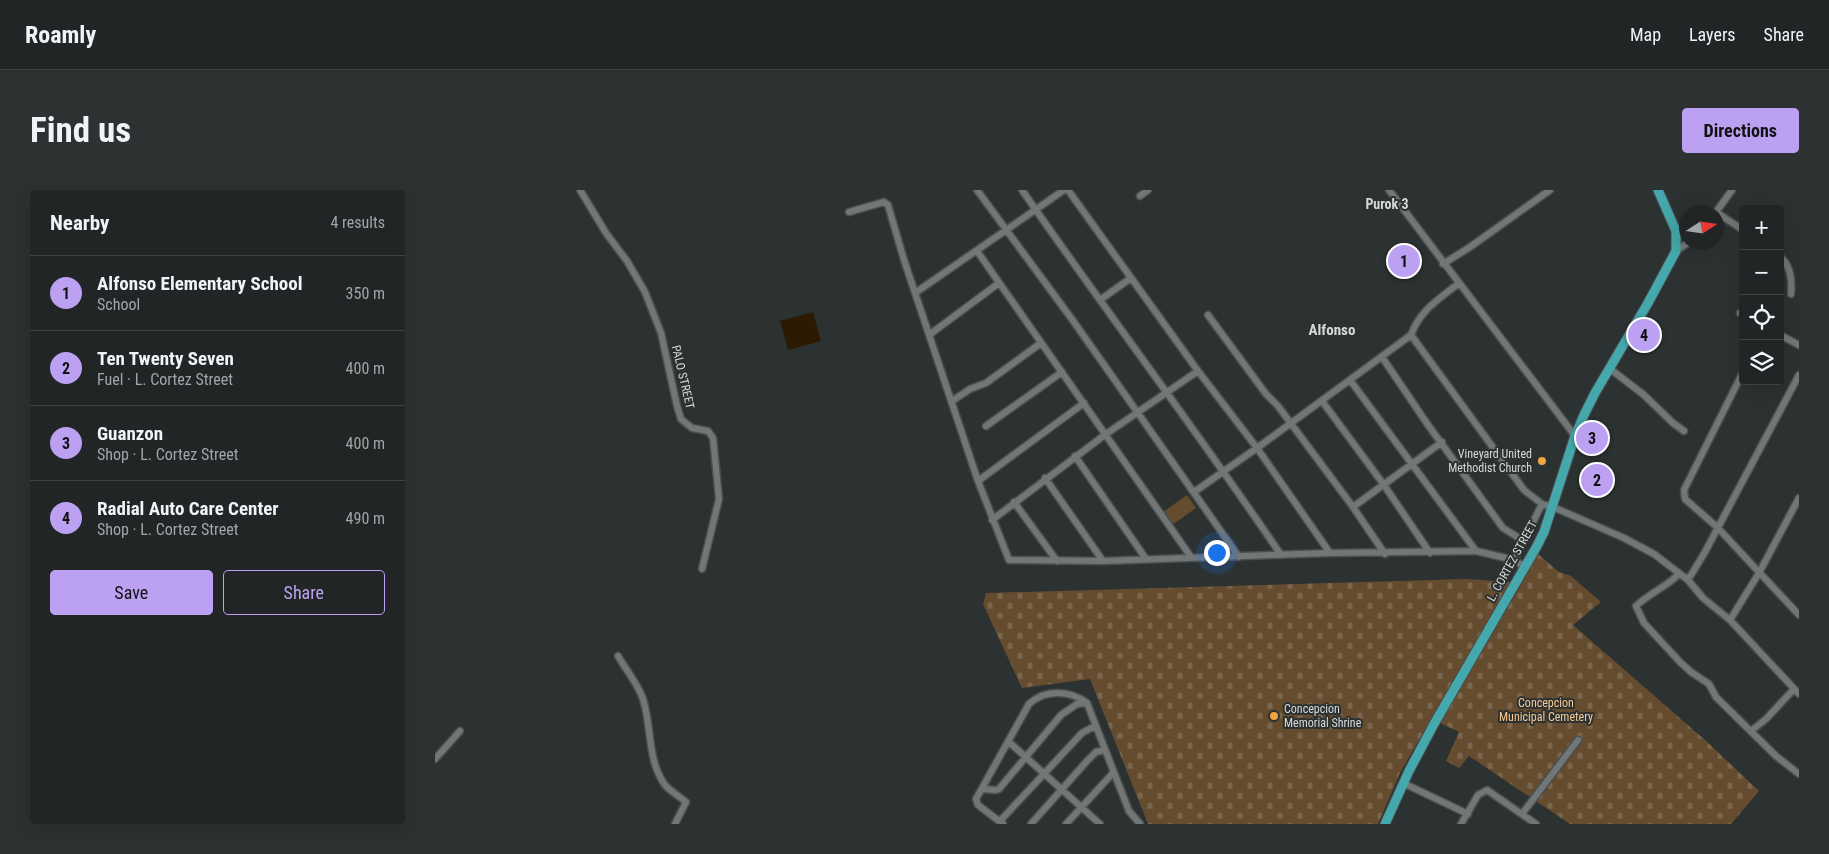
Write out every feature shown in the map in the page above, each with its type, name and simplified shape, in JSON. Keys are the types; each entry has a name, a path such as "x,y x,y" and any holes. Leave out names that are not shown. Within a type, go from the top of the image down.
{"main road":[{"path":"1658,190 1676,231 1676,251"},
{"name":"L. CORTEZ STREET","path":"1385,824 1403,783 1458,680 1544,532 1575,436 1595,392 1648,303 1676,251"}],"street":[{"name":"PALO STREET","path":"580,190 645,292 661,333 681,419 692,428 708,431 713,438 719,499 702,569"},
{"path":"977,190 1074,322 1239,557"},
{"path":"1022,190 1166,393 1224,470 1281,555"},
{"path":"915,294 1064,190"},
{"path":"1068,190 1198,371 1257,448 1330,553"},
{"path":"1141,196 1148,190"},
{"path":"1389,190 1443,264 1575,436"},
{"path":"1443,264 1550,190"},
{"path":"1721,205 1732,190"},
{"path":"849,212 887,203 915,294 978,481 1009,560 1103,561 1330,553 1385,554 1476,551 1514,560 1525,567"},
{"path":"1724,217 1739,227"},
{"path":"977,251 1191,558"},
{"path":"1784,260 1789,271 1791,294"},
{"path":"1100,300 1131,278"},
{"path":"929,334 999,283"},
{"path":"1194,492 1411,335 1415,322 1423,312 1459,283"},
{"path":"1208,315 1353,507 1385,554"},
{"path":"1411,335 1525,490 1542,504 1553,507 1647,550 1688,580 1703,598 1730,620 1796,691 1751,731"},
{"path":"1784,337 1799,345"},
{"path":"952,401 970,389 986,383 1041,343"},
{"path":"1382,357 1503,528 1524,541"},
{"path":"1609,368 1644,395 1684,431"},
{"path":"992,520 1075,456 1136,412 1198,371"},
{"path":"986,426 1062,372"},
{"path":"1688,580 1705,552 1799,375"},
{"path":"1350,380 1476,551"},
{"path":"1739,380 1684,490 1685,499 1717,528 1799,615"},
{"path":"1322,400 1384,485 1430,553"},
{"path":"978,481 1084,403"},
{"path":"1353,507 1441,442"},
{"path":"1075,456 1146,559"},
{"path":"1045,478 1103,561"},
{"path":"1730,620 1759,573 1799,498"},
{"path":"1014,502 1057,561"},
{"path":"1514,560 1542,504"},
{"path":"1679,574 1670,583 1645,598 1636,606 1638,614 1680,662 1709,684 1717,697 1776,756 1799,774"},
{"path":"618,656 643,697 649,720 651,750 662,780 667,787 686,802 675,824"},
{"path":"1097,728 1091,728 1082,733 1002,822 976,802 1029,704 1039,696 1070,693 1087,703 1097,728 1113,773 1129,811 1140,824"},
{"path":"983,789 999,789 1061,715 1077,704 1087,703"},
{"path":"435,759 460,731"},
{"path":"1522,814 1578,740"},
{"path":"1009,742 1100,824"},
{"path":"1031,824 1097,752 1105,750"},
{"path":"1066,824 1113,773"},
{"path":"1403,783 1468,814"},
{"path":"1461,824 1478,795 1487,790 1532,823"}],"green space":[{"path":"1187,495 1196,508 1172,525 1163,512"},
{"name":"Concepcion Municipal Cemetery","path":"1538,554 1559,572 1571,576 1601,602 1573,625 1705,740 1759,791 1731,824 1570,824 1469,756 1459,768 1446,761 1459,732 1440,723"},
{"path":"1466,579 1510,582 1400,773 1378,824 1148,824 1090,679 1022,688 983,604 986,593"}],"shaded area":[{"path":"813,312 821,341 788,350 780,321"}],"place":[{"name":"Alfonso Elementary School","path":"1404,261"},
{"name":"Radial Auto Care Center","path":"1644,335"},
{"name":"Guanzon","path":"1592,438"},
{"name":"Vineyard United Methodist Church","path":"1542,461"},
{"name":"Ten Twenty Seven","path":"1597,480"},
{"name":"Concepcion Memorial Shrine","path":"1274,716"}],"district":[{"name":"Purok 3","path":"1387,204"},
{"name":"Alfonso","path":"1332,330"}]}
